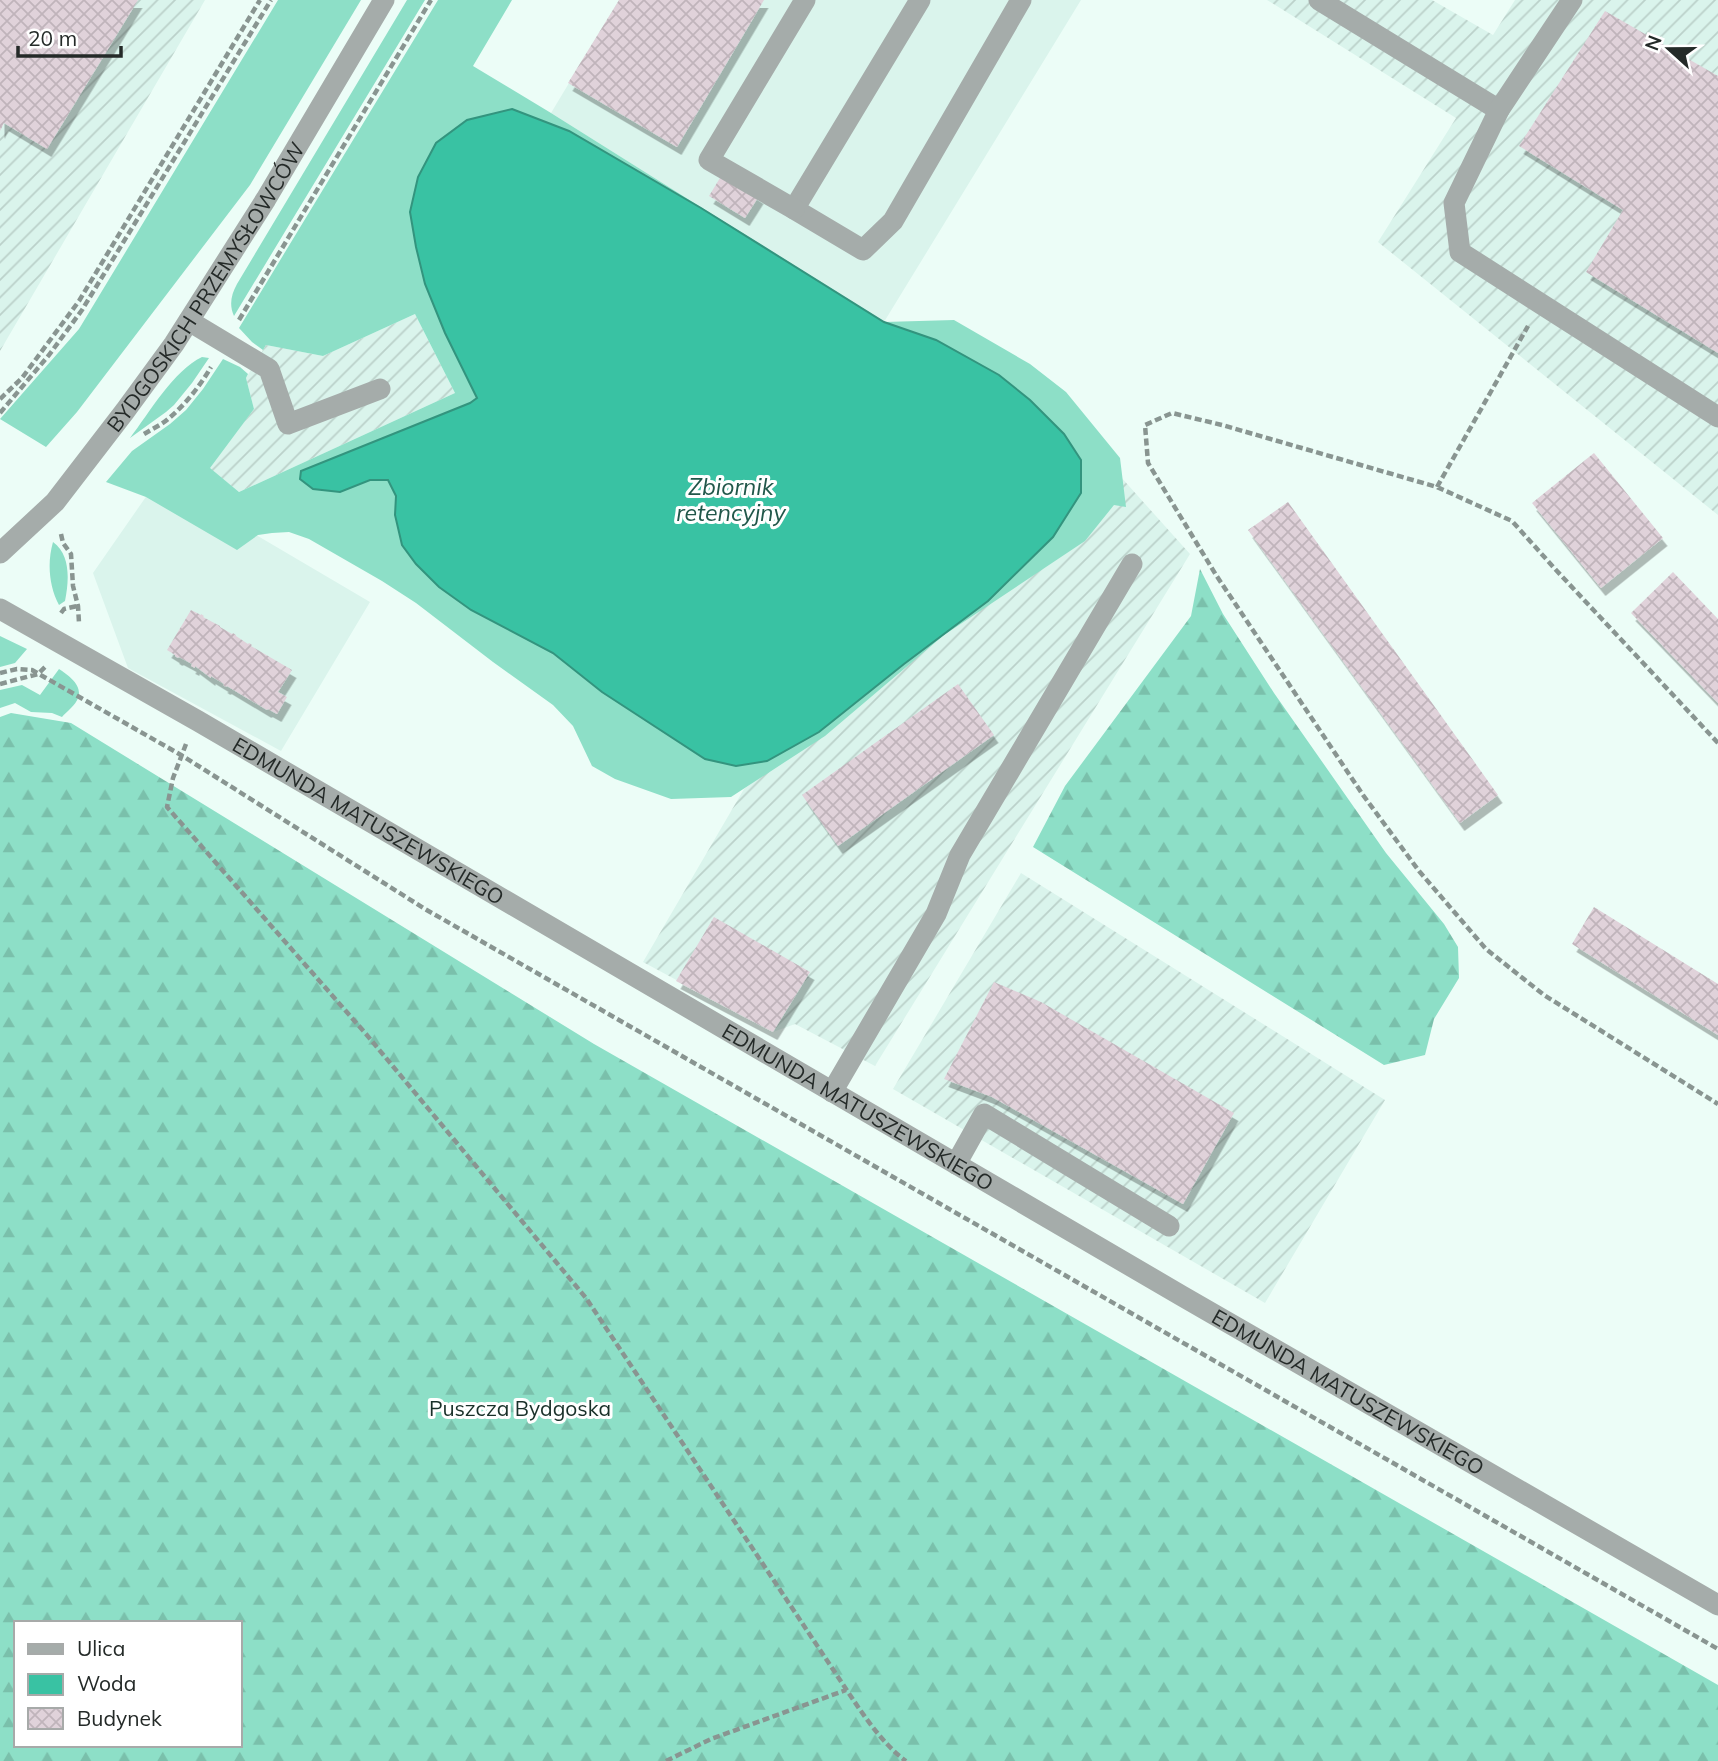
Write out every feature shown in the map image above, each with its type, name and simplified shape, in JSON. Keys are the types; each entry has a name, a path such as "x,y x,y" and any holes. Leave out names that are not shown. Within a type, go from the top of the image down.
{"street":[{"name":"BYDGOSKICH PRZEMYSŁOWCÓW","path":"0,553 55,502 189,321 266,199 384,0"},
{"path":"805,0 709,160 863,250 893,221 1021,0"},
{"path":"794,209 920,0"},
{"path":"1319,0 1499,110"},
{"path":"1572,0 1499,110 1454,203 1460,252 1718,417"},
{"path":"189,321 269,369 288,424 380,389"},
{"path":"832,1092 936,914 960,855 1132,564"},
{"name":"EDMUNDA MATUSZEWSKIEGO","path":"0,609 198,721 1718,1605"},
{"path":"956,1164 984,1114 1169,1226"}],"path":[{"path":"0,399 22,378 79,300 260,0"},
{"path":"0,413 49,355 82,310 271,0"},
{"path":"1437,487 1540,304"},
{"path":"1718,743 1512,521 1437,487 1172,413 1145,425 1148,463 1216,575 1363,795 1419,871 1486,949 1544,995 1718,1104"},
{"path":"0,673 17,668 32,670 181,755 425,909 1718,1649"},
{"path":"198,721 181,755 167,807 366,1034 586,1298 846,1690 896,1754 906,1761"},
{"path":"666,1761 710,1739 846,1690"}],"shaded area":[{"path":"0,0 205,0 0,351"},
{"path":"619,0 1081,0 884,322 551,113"},
{"path":"1267,0 1432,0 1493,35 1515,0 1718,0 1718,515 1378,242 1456,118"},
{"path":"415,314 455,393 239,492 209,468 254,409 246,378 266,345 323,356"},
{"path":"1111,466 1190,554 875,1066 795,1024 773,1032 643,962 744,789 1082,529"},
{"path":"159,478 370,602 281,751 128,668 93,573"},
{"path":"1021,873 1385,1100 1265,1303 893,1089"}],"green space":[{"path":"278,0 361,0 250,185 77,412 46,447 0,419 79,329"},
{"path":"407,0 425,0 234,316 231,300 237,284"},
{"name":"Zbiornik retencyjny","path":"438,0 512,0 473,66 884,322 954,320 1030,364 1066,392 1120,458 1126,507 1114,505 1085,541 944,635 825,736 731,797 671,799 615,779 592,766 573,726 553,705 416,603 309,539 289,532 258,535 237,550 146,497 106,482 132,451 186,410 223,359 248,374 246,378 254,409 210,468 239,492 455,393 415,314 323,356 266,345 263,350 239,328"},
{"path":"202,357 209,358 174,405 130,438 172,382"},
{"path":"53,542 63,554 67,569 65,601 59,605 50,574"},
{"path":"1200,569 1223,614 1274,693 1386,853 1444,924 1458,947 1459,978 1434,1019 1425,1055 1384,1065 1033,847 1065,786 1191,616"},
{"path":"0,636 27,649 15,663 0,667"},
{"path":"59,669 74,681 79,693 75,703 62,717 52,713 31,712 15,703 0,708 0,690 22,685 40,695"},
{"name":"Puszcza Bydgoska","path":"11,713 71,723 594,1044 1718,1685 1718,1761 0,1761 0,717"}],"water":[{"name":"Zbiornik retencyjny","path":"512,109 569,131 701,208 884,322 936,340 999,375 1030,400 1064,434 1081,460 1081,493 1053,537 988,601 819,732 767,761 736,766 705,759 602,692 553,653 471,610 439,587 402,545 395,515 396,496 388,480 370,480 340,492 313,489 300,479 301,471 477,398 445,333 425,284 410,212 418,177 436,143 467,120"}],"building":[{"path":"0,0 138,0 47,149 4,123 0,131"},
{"path":"619,0 764,0 677,147 568,83"},
{"path":"1605,11 1718,76 1718,353 1586,272 1623,210 1519,146"},
{"path":"723,173 759,196 745,218 709,196"},
{"path":"1594,453 1663,538 1601,588 1532,503"},
{"path":"1288,502 1498,795 1460,823 1248,530"},
{"path":"1673,572 1718,619 1718,703 1631,613"},
{"path":"191,610 292,670 278,692 287,697 277,714 226,687 167,650"},
{"path":"958,684 994,735 838,846 802,795"},
{"path":"1594,907 1718,984 1718,1035 1572,944"},
{"path":"714,917 810,972 773,1032 676,981"},
{"path":"994,982 1041,1002 1234,1113 1183,1204 992,1097 944,1079"}]}
